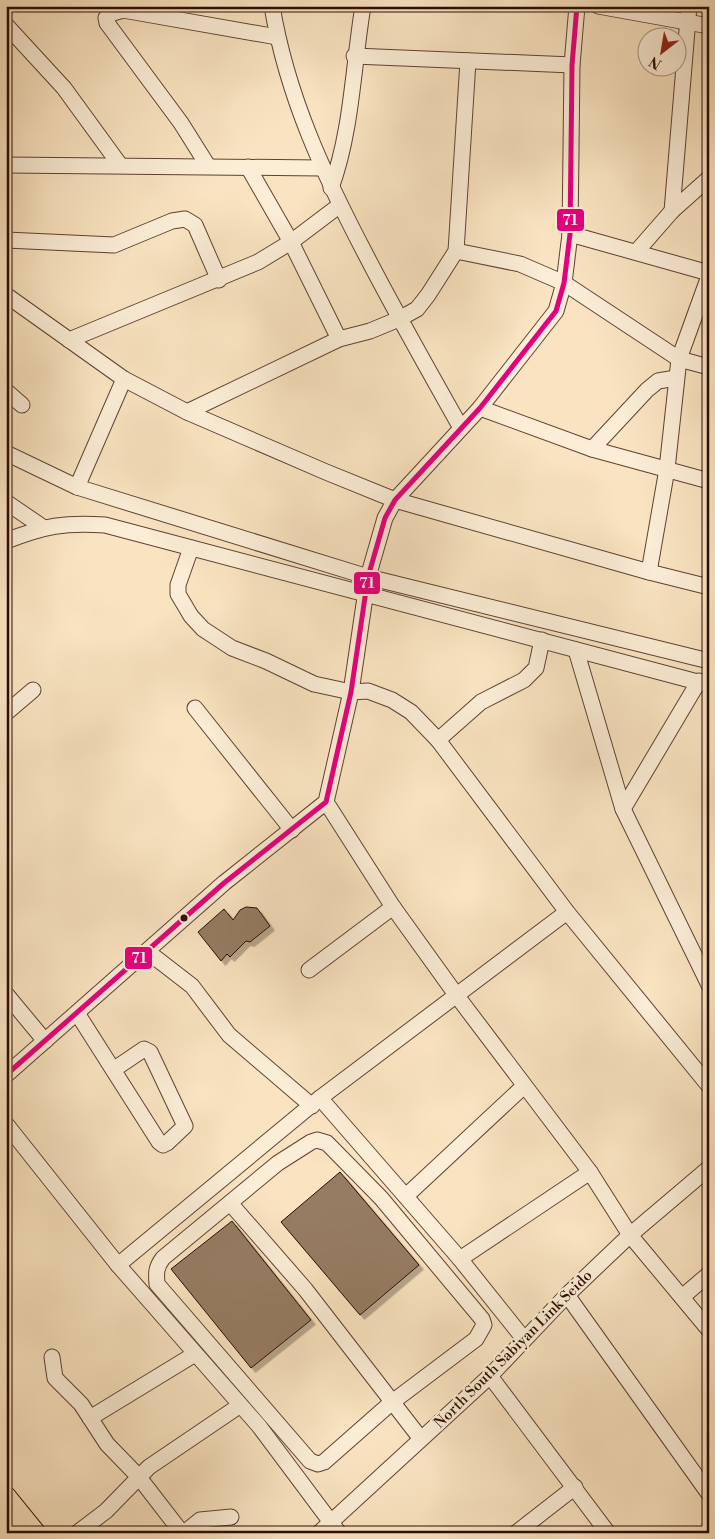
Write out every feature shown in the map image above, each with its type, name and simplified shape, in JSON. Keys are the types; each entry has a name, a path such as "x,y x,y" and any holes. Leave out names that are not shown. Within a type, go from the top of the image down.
{"main road":[{"path":"6,1496 10,1518 16,1533"},
{"path":"10,1518 36,1533"}],"street":[{"path":"272,6 277,37 288,79 321,168 399,319 461,428"},
{"path":"331,188 336,174 347,122 354,56 362,6"},
{"path":"6,1075 148,952 224,883 326,802 351,692 368,594 368,577 378,536 395,500 480,408 556,311 564,283 570,234 572,65 577,6"},
{"path":"598,6 688,14 709,26"},
{"path":"208,166 182,122 106,24 106,18 113,13 123,10 277,37"},
{"path":"672,211 688,14"},
{"path":"6,25 64,88 120,165"},
{"path":"354,56 572,65"},
{"path":"187,412 340,339 370,331 417,309 456,251 468,61"},
{"path":"6,165 321,168"},
{"path":"248,167 292,242 340,339"},
{"path":"637,251 672,211 709,178"},
{"path":"69,340 219,280 258,262 292,242 340,205"},
{"path":"6,240 120,245 172,221 185,219 195,225 219,280"},
{"path":"570,234 637,251 709,274 679,359 667,469 648,572"},
{"path":"456,251 520,264 564,283 679,359 709,367"},
{"path":"6,296 124,379 187,412 395,500 648,572 709,587"},
{"path":"592,449 647,390 658,381 676,378"},
{"path":"77,486 124,379"},
{"path":"6,391 22,405"},
{"path":"480,408 592,449 709,481"},
{"path":"6,453 77,486 368,577 708,656"},
{"path":"6,502 44,528"},
{"path":"6,542 44,528 74,523 105,525 704,683 623,809"},
{"path":"191,548 178,585 178,594 191,616 208,634 232,648 266,661 314,684 351,692 368,691 392,700 410,712 438,740 567,912 709,1086"},
{"path":"438,740 481,702 524,680 536,668 542,640"},
{"path":"576,650 623,809 709,985"},
{"path":"6,713 33,690"},
{"path":"196,708 292,830"},
{"path":"326,802 394,907 456,996 590,1172 630,1235 709,1330"},
{"path":"309,970 394,907"},
{"path":"118,1265 316,1102 567,912"},
{"path":"148,952 192,986 229,1036 316,1102 406,1196 460,1259 524,1339"},
{"path":"6,994 45,1041"},
{"path":"77,1013 113,1070 161,1144 166,1143 186,1126 150,1052 144,1049 113,1070"},
{"path":"406,1196 524,1086"},
{"path":"6,1124 118,1265 239,1406 259,1426 335,1527"},
{"path":"323,1141 381,1198 482,1319 484,1325 476,1339 391,1403 324,1462 318,1464 310,1461 157,1284 157,1267 163,1258 230,1203 278,1163 311,1142 323,1141"},
{"name":"North South Sabiyan Link Seido","path":"319,1533 335,1527 421,1439 490,1376 567,1295 630,1235 709,1168"},
{"path":"460,1259 590,1172"},
{"path":"230,1203 305,1289 391,1403 421,1439"},
{"path":"682,1297 709,1274"},
{"path":"567,1295 709,1494"},
{"path":"90,1418 195,1354"},
{"path":"52,1357 55,1378 81,1404 107,1444 138,1476 183,1533 200,1520 231,1517"},
{"path":"490,1376 608,1533"},
{"path":"77,1533 122,1496 138,1476 239,1406"},
{"path":"526,1530 575,1487"}],"building":[{"path":"246,907 257,908 270,926 250,942 246,941 230,957 227,954 221,961 198,932 224,909 233,920 240,910"},
{"path":"340,1172 419,1265 360,1315 281,1222"},
{"path":"232,1221 311,1320 251,1368 171,1269"}],"transit line":[{"name":"71","path":"6,1075 224,883 326,802 351,692 368,577 385,518 395,500 480,408 556,311 564,283 570,234 572,65 577,6"}]}
